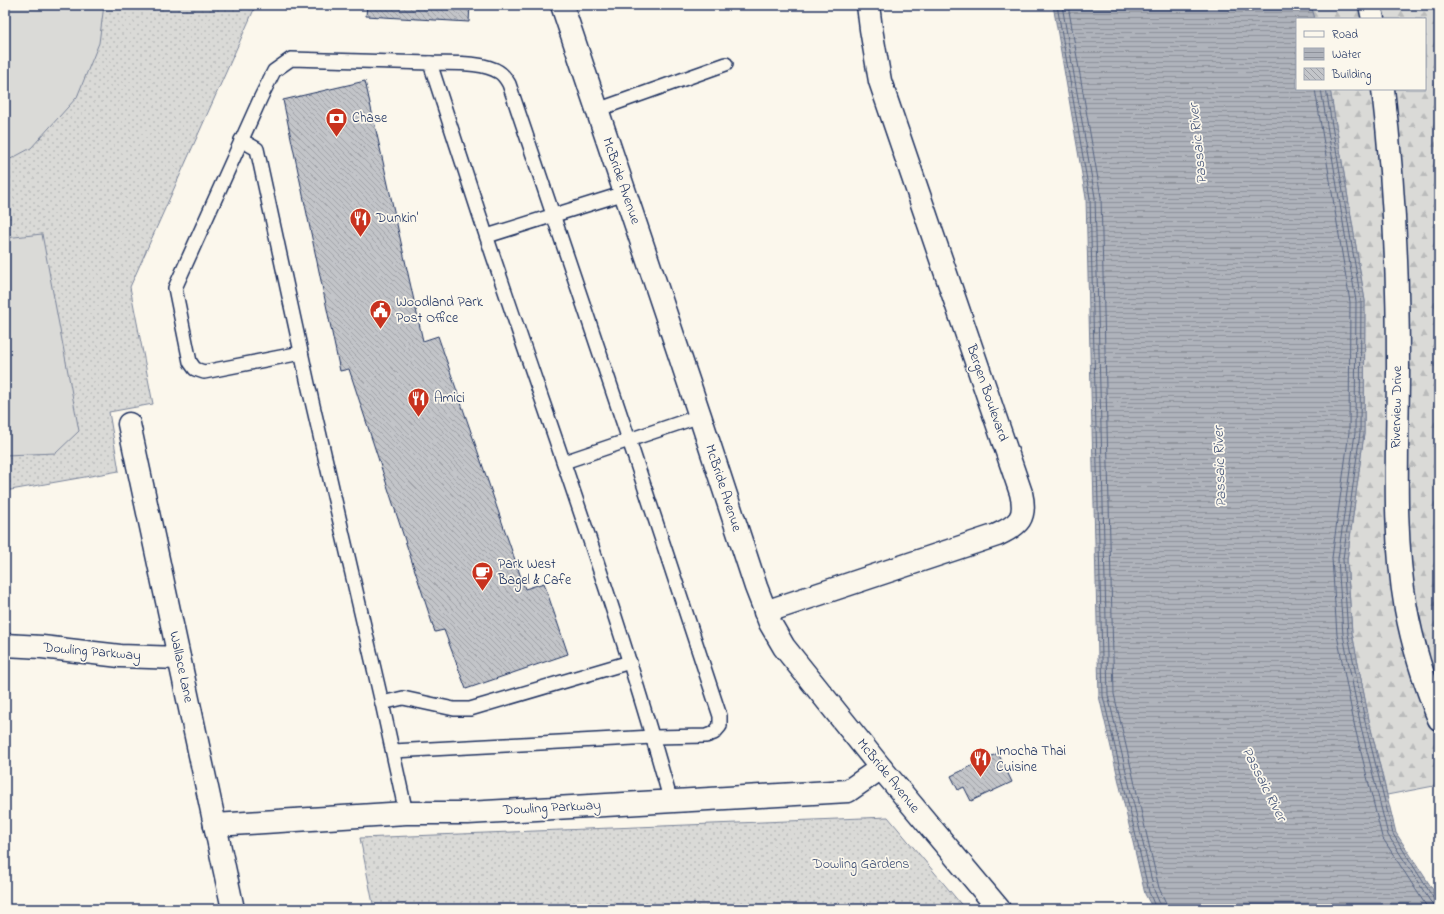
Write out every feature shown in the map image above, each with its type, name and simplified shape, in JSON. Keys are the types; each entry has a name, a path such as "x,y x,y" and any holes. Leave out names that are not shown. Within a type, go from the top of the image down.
{"street":[{"name":"McBride Avenue","path":"562,5 765,612 770,623 784,647 881,768 999,909"},
{"name":"Bergen Boulevard","path":"765,612 997,535 1013,528 1021,517 1024,505 880,81 868,5"},
{"path":"1370,5 1373,18"},
{"name":"Riverview Drive","path":"1383,90 1391,164 1395,232 1398,367 1396,499 1400,560 1406,609 1418,661 1439,719"},
{"name":"Wallace Lane","path":"129,424 233,909"},
{"name":"Dowling Parkway","path":"5,644 120,656 179,658"},
{"name":"Dowling Parkway","path":"215,825 406,813 468,813 848,792 881,768"}],"lane":[{"path":"301,353 204,372 195,369 190,362 174,288 274,71 291,59 474,65 490,67 500,72 509,84 629,440 720,716 720,726 714,733 706,736 653,737 393,751"},
{"path":"430,64 630,662 671,802"},
{"path":"597,110 726,64"},
{"path":"241,140 257,149 301,353 406,813"},
{"path":"487,236 625,193"},
{"path":"564,462 700,416"},
{"path":"382,703 403,698 454,709 470,709 630,662"}],"green space":[{"path":"5,5 256,5 130,287 153,404 109,412 119,471 5,491"},
{"path":"5,5 104,5 99,43 77,97 31,148 5,162"},
{"path":"1311,5 1439,5 1439,785 1387,795 1370,725 1352,633 1347,560 1364,434 1365,301 1330,90 1426,90 1426,18 1315,18"},
{"path":"42,234 79,431 56,453 5,455 5,238"},
{"name":"Dowling Gardens","path":"888,817 965,909 374,909 360,838"}],"water":[{"name":"Passaic River","path":"1053,5 1311,5 1315,18 1296,18 1296,90 1330,90 1365,301 1364,434 1347,560 1352,633 1370,725 1396,833 1439,899 1439,909 1153,909 1145,894 1099,696 1086,198"}],"building":[{"path":"367,5 470,5 469,22 366,16"},
{"path":"365,81 423,341 438,336 525,589 544,583 568,654 466,689 444,630 435,632 349,369 340,371 283,100"},
{"name":"Imocha Thai Cuisine","path":"998,753 1012,782 971,801 964,787 958,790 951,776"}],"place":[{"name":"Chase","path":"336,138"},
{"name":"Dunkin'","path":"360,238"},
{"name":"Woodland Park Post Office","path":"381,330"},
{"name":"Amici","path":"419,418"},
{"name":"Park West Bagel & Cafe","path":"482,592"},
{"name":"Imocha Thai Cuisine","path":"981,778"}]}
